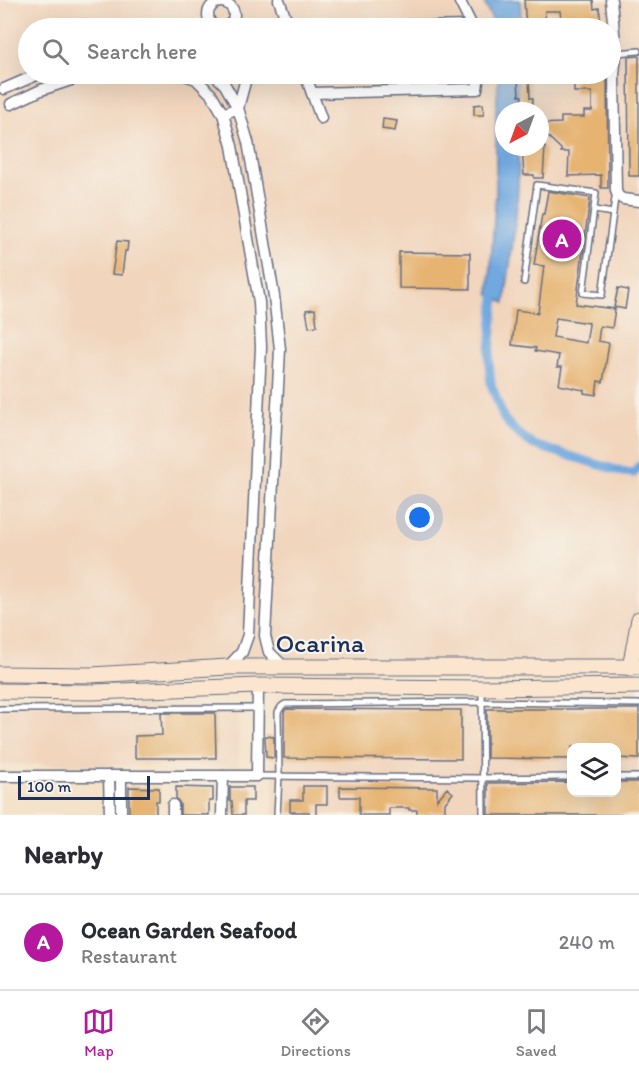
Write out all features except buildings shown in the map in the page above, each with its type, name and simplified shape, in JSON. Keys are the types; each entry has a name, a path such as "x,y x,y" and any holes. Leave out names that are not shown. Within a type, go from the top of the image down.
{"main road":[{"path":"635,668 639,619"},
{"name":"Ocarina","path":"0,674 91,675 228,667 635,668"},
{"path":"91,675 92,692"},
{"name":"Ocarina","path":"0,691 92,692 258,686 483,695 639,686"}],"street":[{"path":"279,0 285,18"},
{"path":"459,0 468,18"},
{"path":"611,0 613,18"},
{"path":"208,18 210,3 220,1 230,4 235,14 234,18"},
{"path":"4,89 18,83"},
{"path":"11,104 59,84"},
{"path":"201,84 212,95 223,114 232,146 260,302 261,347 248,635 242,652 228,667"},
{"path":"224,84 238,108 248,142 274,296 280,348 265,636 268,652 285,668"},
{"path":"238,108 242,84"},
{"path":"309,84 321,118"},
{"path":"312,93 477,89 477,84"},
{"path":"614,84 616,191 623,199 639,201"},
{"path":"223,114 238,108"},
{"path":"248,239 264,237"},
{"path":"0,776 257,776 258,686"},
{"path":"109,776 110,815"},
{"path":"121,776 121,815"},
{"path":"222,815 223,776"}],"lane":[{"path":"621,53 639,51"},
{"path":"524,282 537,185 596,193 583,293 602,295 615,198 618,196"},
{"path":"594,210 613,213"},
{"path":"277,815 278,712 285,704 483,695 639,704"},
{"path":"483,695 483,815"},
{"path":"0,709 258,708"},
{"path":"257,776 567,777"},
{"path":"621,777 639,777"}],"shaded area":[{"path":"0,0 639,0 639,667 0,674"},
{"path":"275,702 639,705 639,815 273,815"},
{"path":"0,703 88,703 238,708 239,767 0,764"}],"water":[{"path":"483,0 520,0 521,18 491,18"},
{"path":"498,84 517,84 516,102 497,102"},
{"path":"496,156 518,156 515,225 505,303 489,294"}],"waterway":[{"path":"496,287 489,361 491,384 504,419 517,433 534,445 623,472 634,473 639,466"}],"place":[{"name":"Ocean Garden Seafood","path":"562,239"}]}
